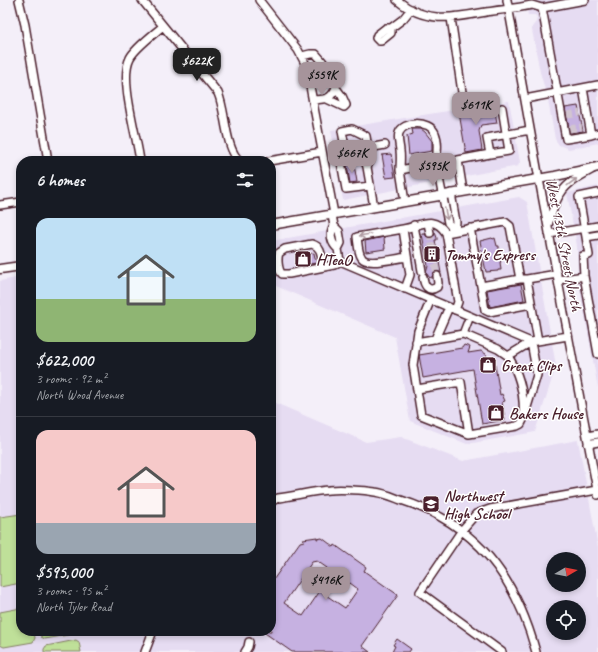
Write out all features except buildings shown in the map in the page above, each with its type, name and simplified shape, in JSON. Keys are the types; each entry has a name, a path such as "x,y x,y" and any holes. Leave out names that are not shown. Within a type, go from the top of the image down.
{"main road":[{"path":"276,224 598,167"},
{"path":"0,269 16,267"}],"street":[{"path":"19,0 26,32 47,156"},
{"path":"142,0 218,93 221,100 230,144 235,156"},
{"path":"259,0 298,50 306,65 334,226 339,231 341,243 338,249 340,261"},
{"path":"397,0 421,14 434,18 451,18 532,5 542,8 585,0"},
{"name":"West 13th Street North","path":"507,0 548,231 598,492"},
{"path":"542,8 558,93 567,130 566,139 595,134"},
{"path":"391,28 403,19 411,9"},
{"path":"451,18 463,99"},
{"path":"139,156 128,98 126,74 127,66 130,57 163,26"},
{"path":"302,56 316,54 322,60 346,105 344,108 327,99 313,100"},
{"path":"525,99 598,85"},
{"path":"327,99 333,94 336,88"},
{"path":"583,88 583,112 586,126 595,134"},
{"path":"463,191 458,160 509,151 502,108"},
{"path":"405,202 400,170 398,136 400,130 405,126 423,124 430,126 435,133 438,150 436,163 456,222 455,231"},
{"path":"490,154 487,138 530,130"},
{"path":"367,167 370,161 368,149 385,146"},
{"path":"276,160 322,152"},
{"path":"370,186 346,189 341,162 346,157 361,155 364,158 367,167 374,207"},
{"path":"400,170 436,163"},
{"path":"598,167 572,181 561,192 555,205 548,231 598,226"},
{"path":"598,193 579,197 589,255 583,256 584,276 598,354"},
{"path":"0,205 16,203"},
{"path":"407,257 370,262 364,260 360,257 358,237 403,229 414,225 435,222 441,225 446,233 458,302 452,309 435,338"},
{"path":"431,300 418,331 413,365 421,415 469,434 517,426 520,424 523,420 537,375 531,304 523,279 510,226 505,222 446,233"},
{"path":"428,223 430,233"},
{"path":"414,225 423,274 426,286 429,289 434,290 437,287 437,276"},
{"path":"470,228 485,310 489,312 531,304"},
{"path":"403,229 410,275 405,289"},
{"path":"586,237 598,235"},
{"path":"323,267 320,249 316,245 312,244 282,250 277,257 280,272 282,274 334,266 340,261"},
{"path":"340,261 452,309 535,341"},
{"path":"366,272 370,262"},
{"path":"481,286 523,279 584,276"},
{"path":"463,334 470,316"},
{"path":"416,342 463,334 498,349 508,356 518,373 524,406 523,420"},
{"path":"508,356 535,341 568,336"},
{"path":"417,389 461,382 469,434"},
{"path":"522,392 533,390"},
{"path":"588,440 598,434"},
{"path":"588,440 598,442"},
{"path":"276,499 330,490 375,492 418,505 438,514 462,530 502,572 522,608 530,629 536,652"},
{"path":"502,652 420,592 462,530 476,514 490,509 598,492"},
{"path":"145,652 151,636"},
{"path":"244,652 248,647 249,642"}],"shaded area":[{"path":"525,0 598,0 598,143 569,149 559,145 555,139 548,100 540,72 532,30 537,17 535,15 528,15"},
{"path":"509,101 520,162 518,166 343,200 331,130"},
{"path":"598,186 598,388 578,277 577,246 567,193"},
{"path":"519,197 527,202 556,366 535,432 467,444 410,421 395,337 276,286 276,240"},
{"name":"Northwest High School","path":"16,278 16,636 276,636 276,403 366,442 401,437 463,461 578,440 598,547 598,652 0,652 0,281"}],"green space":[{"path":"16,515 16,584 0,587 0,517"},
{"path":"16,609 16,636 35,636 33,642 4,647 0,645 0,612"},
{"path":"41,636 62,636 45,639"},
{"path":"76,640 79,642 81,652 44,652 46,646"}],"tunnel":[{"path":"567,115 580,113"},
{"path":"569,129 582,127"},
{"path":"430,233 437,276"}],"place":[{"name":"Tommy's Express","path":"432,254"},
{"name":"HTeaO","path":"303,259"},
{"name":"Great Clips","path":"488,365"},
{"name":"Bakers House","path":"496,413"},
{"name":"Northwest High School","path":"431,504"}]}
